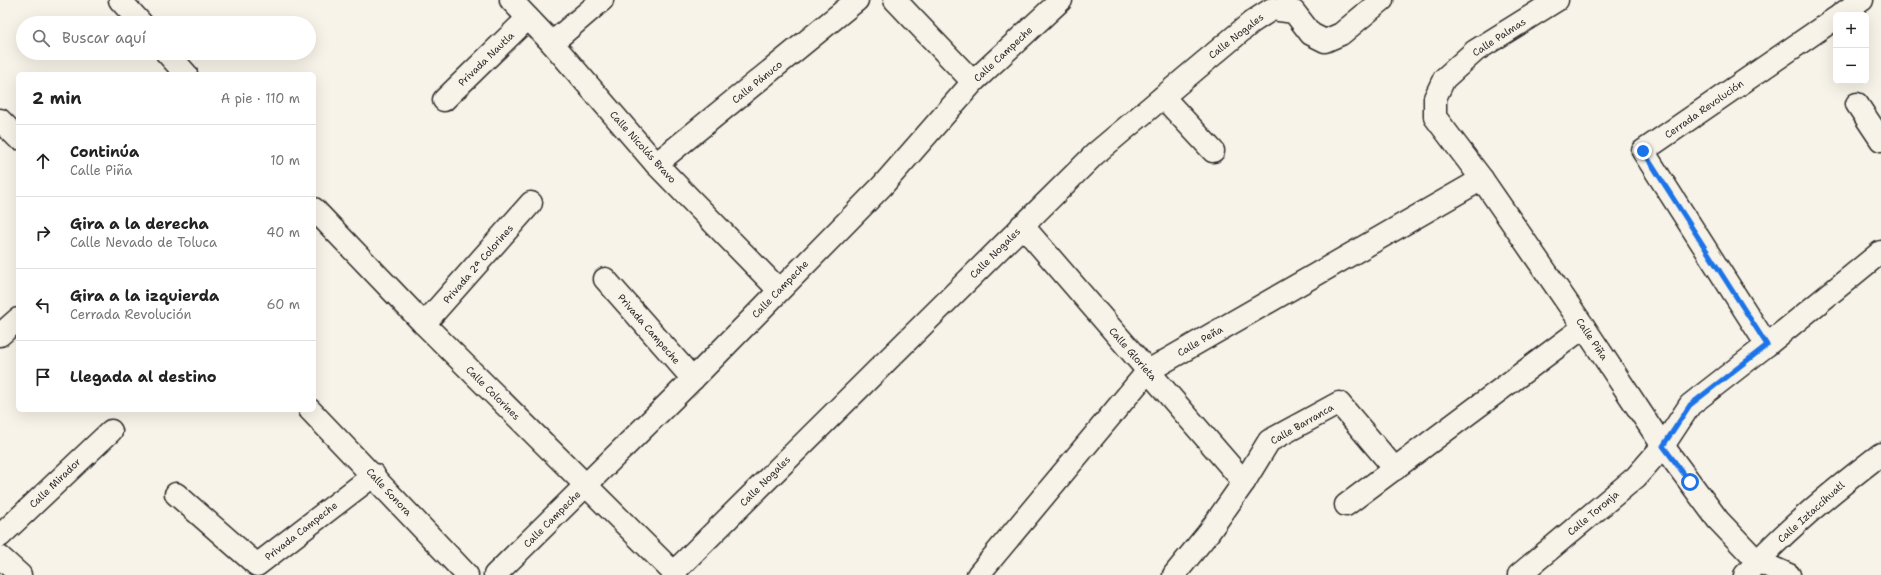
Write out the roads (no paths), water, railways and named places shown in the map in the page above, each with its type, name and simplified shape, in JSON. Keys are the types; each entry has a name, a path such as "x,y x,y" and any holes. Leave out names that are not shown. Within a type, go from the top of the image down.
{"street":[{"path":"120,0 135,16"},
{"name":"Calle Nicolás Bravo","path":"511,0 552,43 656,164 779,290"},
{"path":"552,43 602,0"},
{"name":"Calle Pánuco","path":"656,164 857,0"},
{"path":"895,0 973,82"},
{"name":"Calle Campeche","path":"495,575 693,380 779,290 882,186 973,82 1061,0"},
{"name":"Calle Nogales","path":"675,574 1022,225 1095,154 1252,22 1272,9 1294,12 1311,34 1325,41 1341,34 1382,0"},
{"name":"Calle Palmas","path":"1444,79 1475,51 1557,0"},
{"path":"1844,12 1862,0"},
{"name":"Privada Nautla","path":"444,100 528,18"},
{"name":"Cerrada Revolución","path":"1767,345 1643,151 1833,20"},
{"path":"173,60 184,72"},
{"name":"Calle Piña","path":"1444,79 1435,98 1435,117 1482,179 1584,327 1663,446 1718,520 1751,568 1789,575"},
{"path":"1163,97 1212,150"},
{"path":"1857,104 1881,140"},
{"name":"Calle Peña","path":"978,575 1148,370 1482,179"},
{"name":"Privada 2ª Colorines","path":"424,324 531,203"},
{"name":"Calle Colorines","path":"316,210 424,324 675,574"},
{"name":"Calle Glorieta","path":"1022,225 1244,482"},
{"name":"Calle Toronja","path":"1519,575 1636,477 1663,446 1690,405 1767,345 1881,252"},
{"name":"Privada Campeche","path":"605,279 693,380"},
{"path":"0,335 16,321"},
{"path":"1346,505 1584,327"},
{"name":"Calle Barranca","path":"1174,575 1210,532 1244,482 1269,441 1339,403 1395,469"},
{"name":"Calle Sonora","path":"312,412 374,475 467,575"},
{"name":"Calle Mirador","path":"0,536 111,431"},
{"name":"Calle Iztaccíhuatl","path":"1751,568 1837,488 1881,454"},
{"name":"Privada Campeche","path":"176,494 257,565 374,475"},
{"path":"0,557 20,575"}]}
